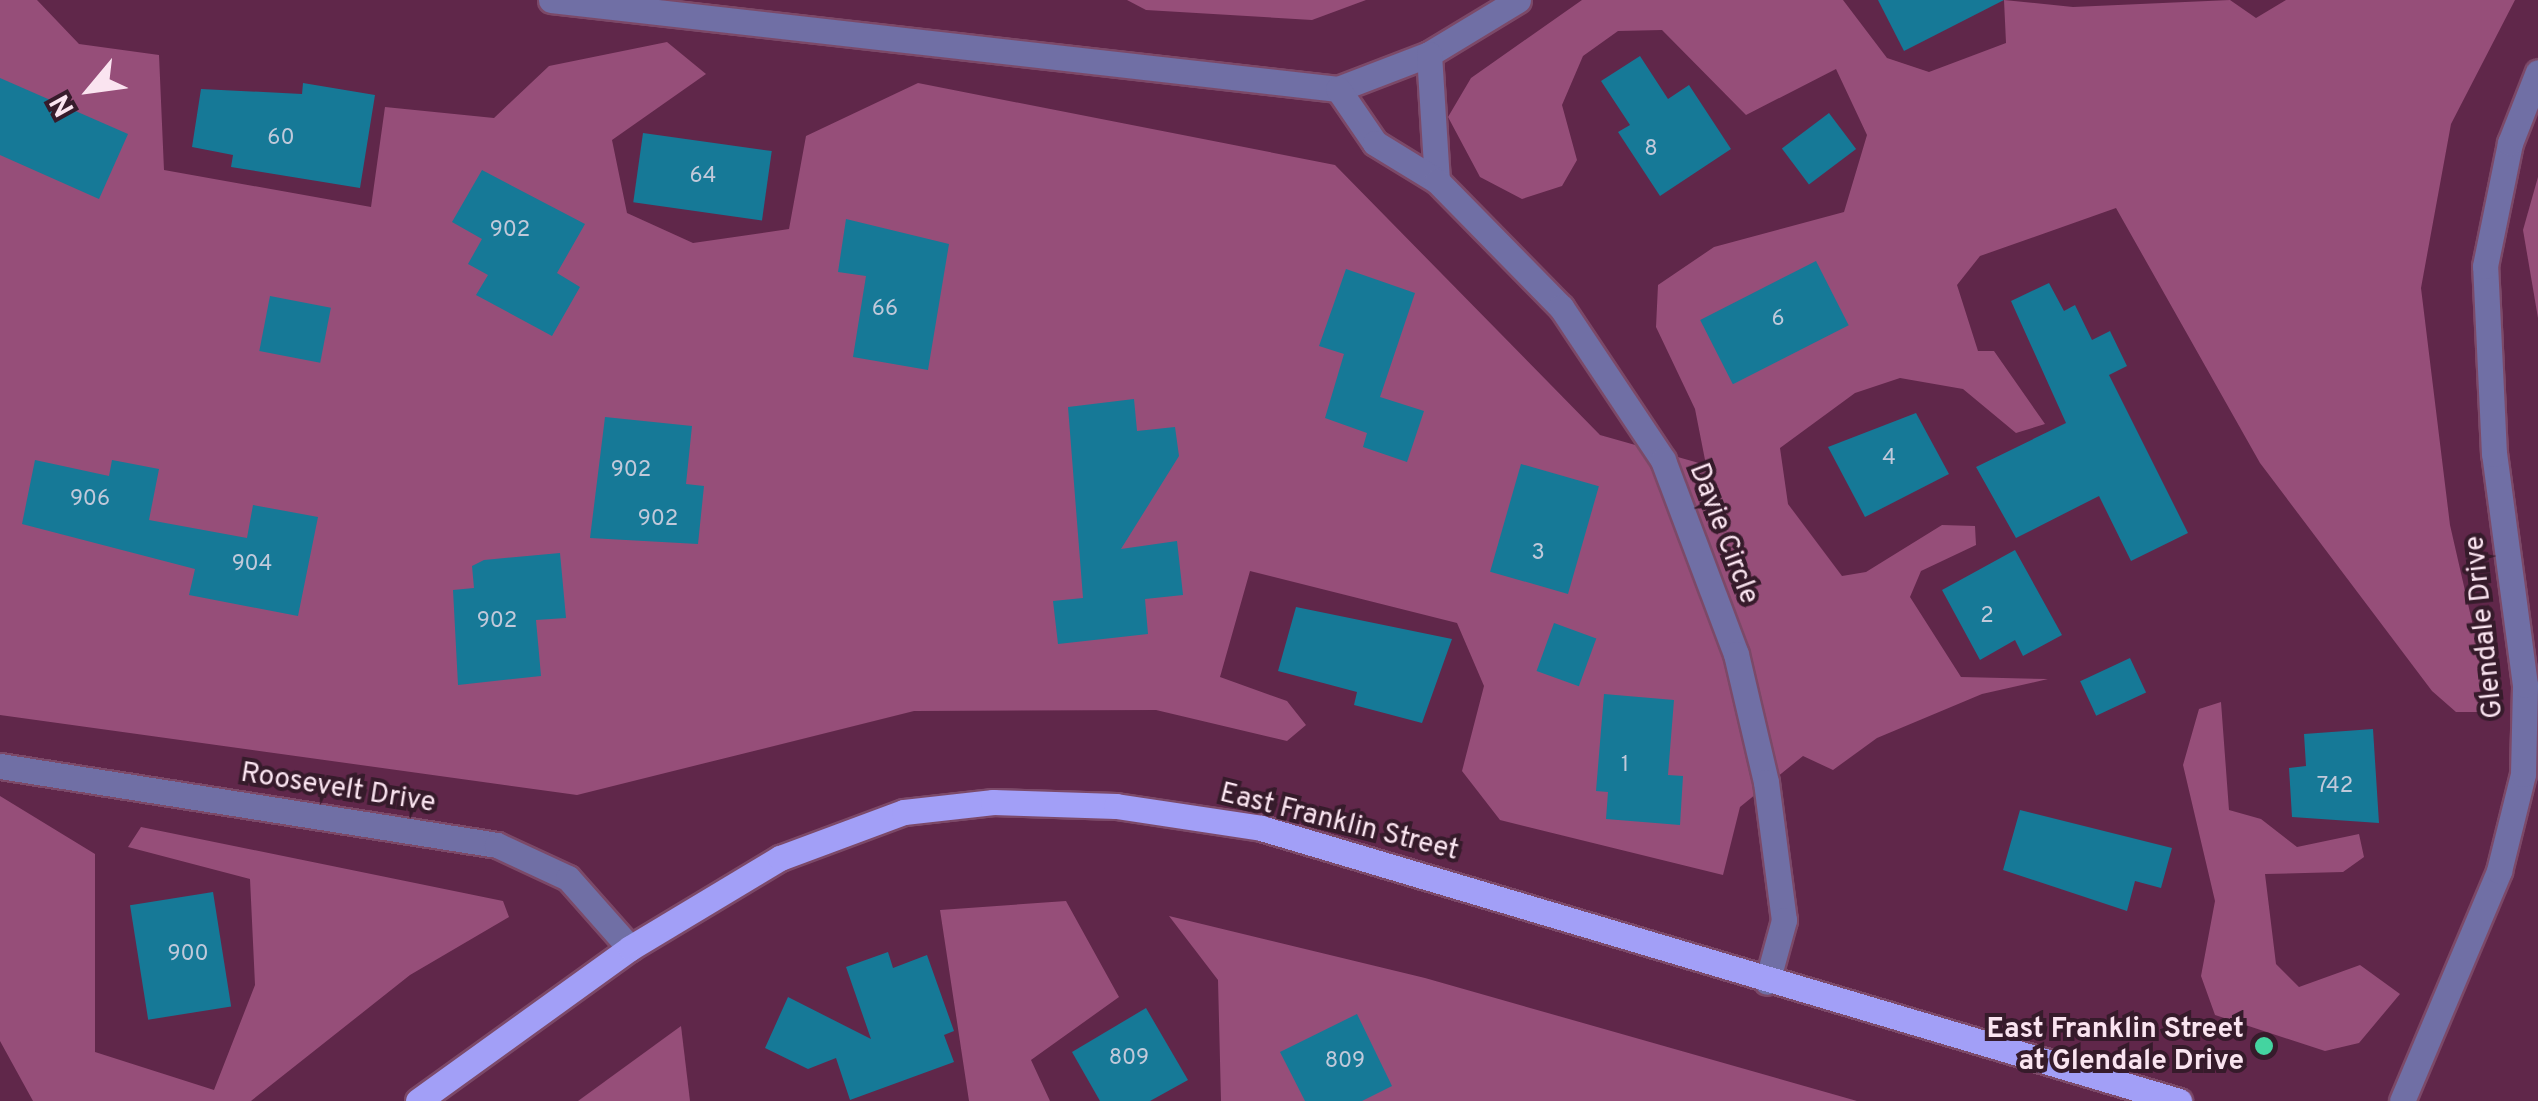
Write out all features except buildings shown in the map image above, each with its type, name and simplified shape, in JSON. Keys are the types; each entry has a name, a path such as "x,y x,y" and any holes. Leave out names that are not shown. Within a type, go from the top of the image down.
{"main road":[{"name":"East Franklin Street","path":"418,1101 630,948 780,858 904,812 993,802 1116,806 1261,828 1610,926 1768,982 2136,1096 2179,1101"}],"street":[{"path":"551,0 1338,90 1429,54 1518,0"},
{"path":"1429,54 1438,180"},
{"name":"Glendale Drive","path":"2402,1101 2499,871 2523,774 2525,685 2494,454 2485,266 2510,143 2538,72"},
{"name":"Davie Circle","path":"1338,90 1375,143 1438,180 1561,307 1624,390 1695,534 1766,782 1784,920 1768,982"},
{"name":"Roosevelt Drive","path":"0,766 497,844 568,878 630,948"}],"shaded area":[{"path":"0,0 37,0 79,44 159,55 164,170 371,207 385,107 494,118 549,66 667,42 706,74 612,140 627,213 693,243 789,229 806,136 918,83 1335,165 1600,435 1706,465 1695,409 1656,327 1658,285 1714,247 1844,212 1867,135 1836,69 1746,115 1662,30 1618,31 1583,56 1562,105 1577,160 1562,186 1522,199 1480,177 1448,117 1471,78 1582,0 1843,0 1887,58 1929,72 2006,43 2004,0 2073,7 2230,0 2256,18 2286,0 2515,0 2451,124 2421,288 2450,525 2479,652 2481,712 2456,712 2432,691 2260,463 2116,208 1980,256 1957,285 1978,351 1994,351 2045,424 2016,433 1963,389 1900,378 1855,393 1780,448 1788,504 1842,576 1866,572 1942,525 1975,526 1976,545 1921,571 1910,597 1961,677 2048,679 1982,694 1877,738 1833,770 1803,756 1740,807 1723,875 1500,820 1462,771 1484,686 1457,623 1250,571 1220,677 1287,701 1306,725 1287,741 1156,710 914,711 577,795 0,715"},
{"path":"1127,0 1366,0 1312,20 1146,10"},
{"path":"2538,177 2538,318 2523,230"},
{"path":"2221,702 2229,810 2261,819 2297,847 2359,834 2364,857 2343,872 2265,874 2276,964 2299,987 2360,965 2400,994 2359,1043 2325,1051 2215,1015 2201,976 2215,901 2183,765 2199,709"},
{"path":"0,796 95,854 95,1052 214,1090 255,985 250,879 128,847 141,827 503,901 509,917 410,975 251,1101 33,1101 0,1041"},
{"path":"1066,901 1119,997 1031,1060 1050,1101 969,1101 940,910"},
{"path":"1169,916 1425,978 1857,1101 1221,1101 1218,980"},
{"path":"681,1026 690,1101 578,1101"}],"place":[{"name":"East Franklin Street at Glendale Drive","path":"2264,1046"}]}
